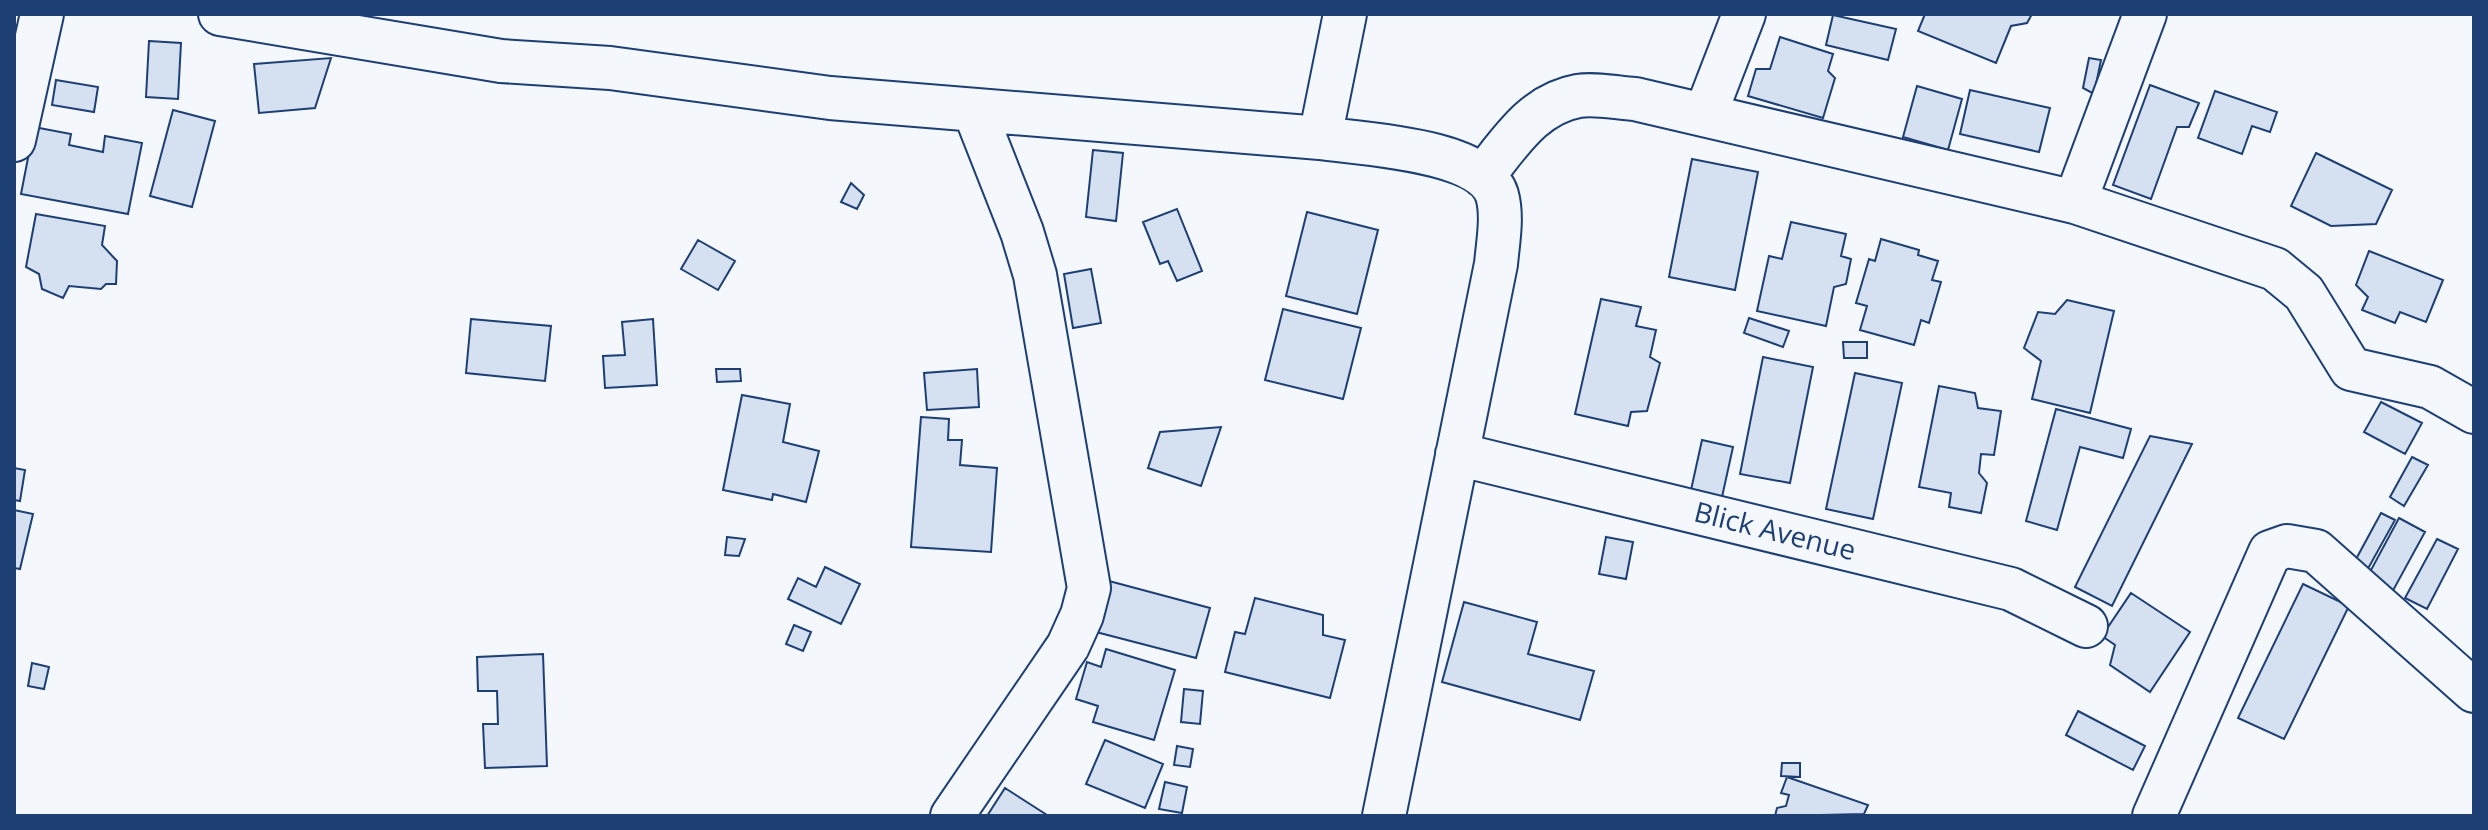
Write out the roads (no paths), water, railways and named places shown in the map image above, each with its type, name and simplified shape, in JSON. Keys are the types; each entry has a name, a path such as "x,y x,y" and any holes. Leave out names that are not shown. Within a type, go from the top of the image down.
{"street":[{"path":"14,140 42,14"},
{"path":"220,14 501,61 610,68 830,98 1320,138 1416,152 1460,163 1483,176 1497,194 1496,264 1384,816"},
{"path":"1320,138 1345,14"},
{"path":"1705,115 1744,14"},
{"path":"2075,202 2145,14"},
{"path":"1483,176 1529,120 1556,103 1580,95 1635,99 2075,202 2275,269 2304,293 2351,369 2430,387 2474,412"},
{"path":"952,816 1068,646 1082,615 1089,588 1035,275 1022,232 974,110"},
{"name":"Blick Avenue","path":"1457,454 2011,589 2086,626"},
{"path":"2154,816 2270,552 2287,546 2316,551 2474,691"}]}
